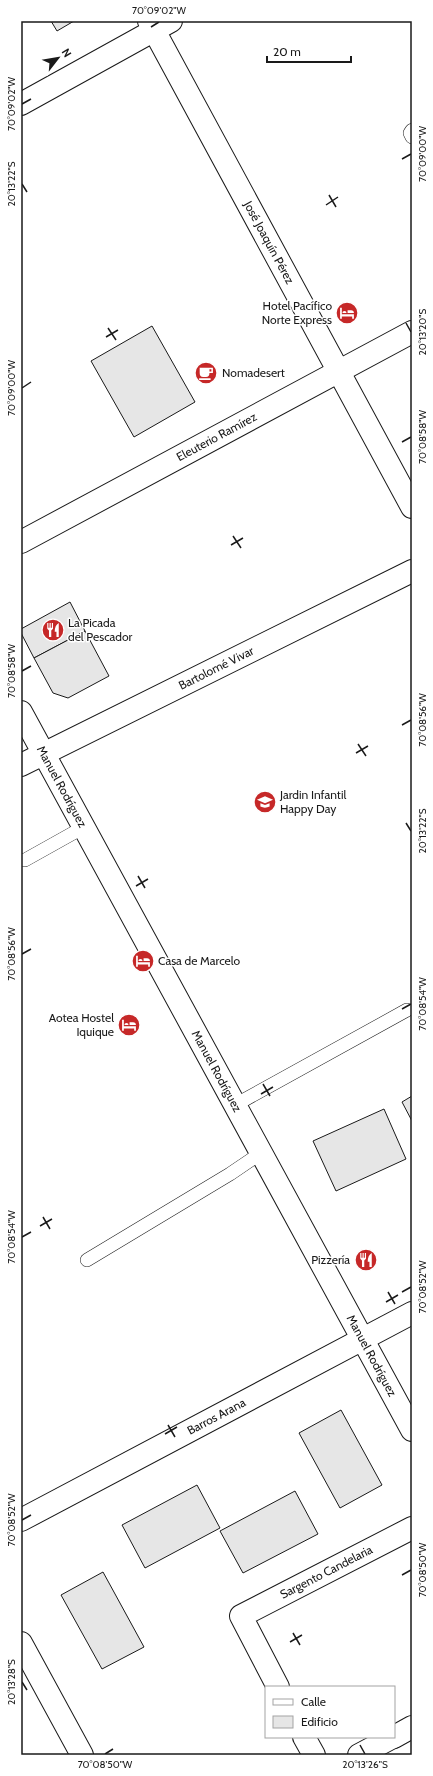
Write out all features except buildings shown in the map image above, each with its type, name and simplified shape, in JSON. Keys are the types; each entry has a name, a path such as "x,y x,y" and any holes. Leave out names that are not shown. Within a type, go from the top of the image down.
{"street":[{"path":"21,104 158,24"},
{"name":"José Joaquín Pérez","path":"158,24 338,371 412,506"},
{"name":"Eleuterio Ramírez","path":"21,542 412,332"},
{"name":"Bartolomé Vivar","path":"21,765 412,570"},
{"name":"Manuel Rodríguez","path":"21,712 412,1430"},
{"name":"Barros Arana","path":"21,1520 412,1313"},
{"name":"Sargento Candelaria","path":"277,1686 241,1616 412,1528"},
{"path":"21,1643 82,1755"},
{"path":"395,1736 412,1727"},
{"path":"305,1738 314,1755"},
{"path":"359,1755 392,1738"}],"lane":[{"path":"412,130 410,133 412,137"},
{"path":"21,860 25,860 84,827"},
{"path":"235,1105 407,1010"},
{"path":"87,1260 230,1174 261,1153"}],"place":[{"name":"Hotel Pacífico Norte Express","path":"347,313"},
{"name":"Nomadesert","path":"206,373"},
{"name":"La Picada del Pescador","path":"53,630"},
{"name":"Jardin Infantil Happy Day","path":"265,802"},
{"name":"Casa de Marcelo","path":"143,961"},
{"name":"Aotea Hostel Iquique","path":"129,1025"},
{"name":"Pizzería","path":"366,1260"}]}
